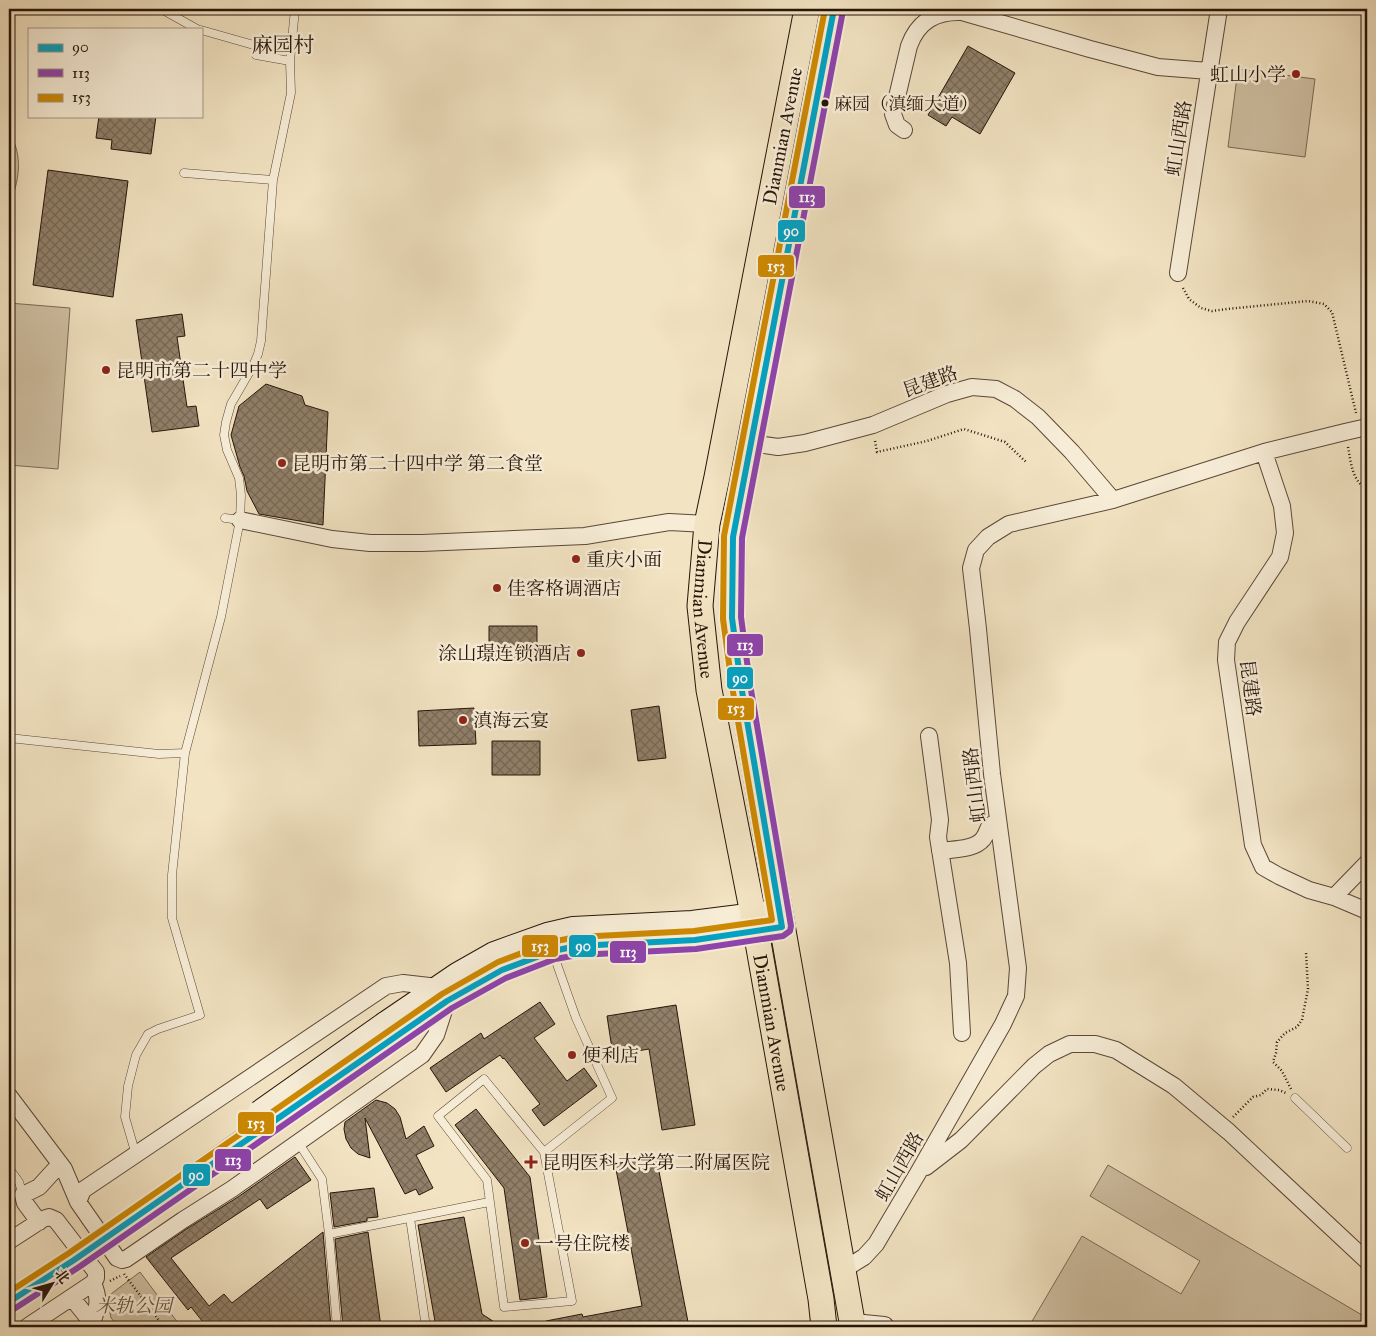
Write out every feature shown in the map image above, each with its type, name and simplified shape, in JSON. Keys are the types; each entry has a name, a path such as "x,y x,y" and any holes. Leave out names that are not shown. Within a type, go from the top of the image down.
{"main road":[{"name":"Dianmian Avenue","path":"807,9 707,524 700,606 709,690 755,922 820,1289 824,1327"},
{"name":"Dianmian Avenue","path":"834,9 733,537 732,618 741,685 781,919 853,1325"},
{"path":"442,994 457,974 494,953 547,934 573,928 692,922 755,922 781,919"},
{"path":"9,1285 442,994 552,951 576,946 695,940 755,922"},
{"path":"9,1302 74,1260 241,1142 390,1030"}],"street":[{"name":"虹山西路","path":"1178,273 1219,9"},
{"path":"904,130 896,124 893,114 909,46 912,38 924,23 941,13 962,12 1158,67 1209,71"},
{"name":"昆建路","path":"750,443 778,447 805,443 873,425 946,394 972,387 996,389 1015,399 1038,417 1072,452 1113,500"},
{"name":"虹山西路","path":"843,1270 864,1257 876,1244 1003,1024 1016,996 1018,968 992,774 971,568 976,550 988,536 1009,524 1113,500 1264,452 1355,426"},
{"name":"昆建路","path":"1264,452 1282,506 1286,533 1280,557 1237,622 1227,642 1226,660 1253,845 1263,867 1309,890 1334,897 1367,911"},
{"path":"233,519 332,539 370,543 473,542 584,536 669,522 707,524"},
{"path":"929,736 940,820 938,837 958,963 962,1033"},
{"path":"940,851 973,846 983,839 988,826 998,821"},
{"path":"1334,897 1367,863"},
{"path":"9,1096 64,1169 78,1202 118,1258 122,1260 232,1189 422,1055 436,1034 442,994 403,983 386,986 83,1190 78,1202"},
{"path":"918,1174 961,1140 1034,1066 1049,1054 1070,1044 1095,1044 1116,1050 1174,1086 1224,1128 1367,1261"},
{"path":"39,1222 23,1195 39,1187 60,1164"},
{"path":"11,1236 49,1217 56,1220 96,1272 96,1278 93,1283 26,1327"},
{"path":"93,1283 98,1294 94,1325"},
{"path":"72,1298 94,1325"},
{"path":"853,1325 884,1327"}],"lane":[{"path":"87,9 110,9"},
{"path":"134,9 163,10 195,28"},
{"path":"136,1155 125,1117 128,1086 136,1055 148,1034 200,1015 172,918 172,875 186,753 221,617 233,519 242,495 239,478 224,435 231,404 253,366 261,341 273,180 291,92 290,61 295,9"},
{"path":"202,30 257,46 256,55 290,61"},
{"path":"184,173 273,180"},
{"path":"9,738 160,754 186,753"},
{"path":"544,1152 612,1098 576,1018 552,951"},
{"path":"484,1079 544,1152 572,1301 504,1307 486,1180 438,1116 484,1079"},
{"path":"1295,1098 1347,1148"},
{"path":"298,1142 322,1179 330,1234 337,1327"},
{"path":"9,1168 19,1182 23,1195"},
{"path":"330,1234 489,1202"},
{"path":"410,1218 426,1327"}],"path":[{"path":"1178,273 1189,299 1201,308 1212,311 1308,301 1324,304 1332,312 1356,415 1354,477 1361,486 1367,489"},
{"path":"873,425 877,452 927,441 964,429 1005,442 1026,462"},
{"path":"1295,1098 1282,1071 1273,1062 1277,1042 1285,1033 1297,1027 1302,1020 1308,989 1306,952"},
{"path":"1224,1128 1253,1097 1267,1089 1279,1090 1295,1098"},
{"path":"124,1274 164,1327"}],"green space":[{"path":"1238,69 1315,79 1305,157 1228,147"},
{"path":"9,131 17,150 18,169 9,207"},
{"path":"9,303 70,308 58,469 9,465"},
{"path":"1108,1165 1367,1318 1367,1327 1038,1327 1031,1323 1082,1236 1181,1294 1200,1261 1090,1196"},
{"name":"米轨公园","path":"140,1272 181,1327 119,1327 111,1318 107,1297"}],"building":[{"path":"968,46 1015,73 980,134 952,117 946,126 928,115"},
{"path":"99,118 156,118 151,154 111,149 112,140 96,138"},
{"path":"48,170 128,181 113,297 33,285"},
{"path":"182,314 185,336 177,337 187,407 196,406 199,426 152,432 136,320"},
{"name":"昆明市第二十四中学 第二食堂","path":"266,384 302,396 305,405 328,412 323,525 259,514 247,491 231,435 239,406"},
{"path":"489,626 537,626 537,660 489,660"},
{"path":"659,706 666,758 638,761 631,710"},
{"path":"474,708 476,744 419,746 418,711"},
{"path":"492,741 540,741 540,775 492,775"},
{"path":"540,1002 555,1024 534,1038 567,1081 584,1068 597,1086 544,1126 532,1110 540,1104 500,1055 446,1092 430,1068 481,1033 484,1039"},
{"path":"676,1005 695,1125 662,1130 649,1049 613,1055 607,1016"},
{"path":"376,1100 387,1103 395,1109 400,1117 406,1139 424,1126 434,1146 416,1155 433,1188 419,1195 416,1189 405,1194 365,1118 370,1158 358,1154 351,1148 346,1139 345,1122"},
{"name":"一号住院楼","path":"476,1109 530,1177 547,1297 520,1300 504,1188 455,1125"},
{"path":"656,1156 689,1327 547,1327 546,1321 582,1314 583,1317 642,1306 615,1164"},
{"path":"295,1157 311,1180 267,1209 260,1199 171,1258 209,1306 224,1294 232,1303 323,1232 331,1327 207,1327 191,1307 188,1310 146,1257"},
{"path":"374,1188 378,1217 334,1227 330,1193"},
{"path":"464,1217 482,1314 502,1327 436,1327 418,1225"},
{"path":"368,1232 381,1327 343,1327 335,1239"}],"transit line":[{"name":"153","path":"9,1292 69,1253 442,994 498,962 551,942 577,937 694,931 772,920 732,686 723,619 724,536 825,9"},
{"name":"90","path":"9,1302 74,1260 447,1001 502,970 553,951 577,946 695,940 782,927 741,685 732,618 733,537 834,9"},
{"name":"113","path":"14,1309 79,1267 452,1008 506,978 555,959 578,955 696,949 783,936 790,931 791,926 750,684 741,617 742,538 843,11"}],"place":[{"name":"虹山小学","path":"1296,74"},
{"name":"麻园（滇缅大道）","path":"825,103"},
{"name":"昆明市第二十四中学","path":"106,370"},
{"name":"昆明市第二十四中学 第二食堂","path":"282,463"},
{"name":"重庆小面","path":"576,559"},
{"name":"佳客格调酒店","path":"497,588"},
{"name":"涂山璟连锁酒店","path":"581,653"},
{"name":"滇海云宴","path":"463,720"},
{"name":"便利店","path":"572,1055"},
{"name":"昆明医科大学第二附属医院","path":"531,1162"},
{"name":"一号住院楼","path":"525,1243"}],"district":[{"name":"麻园村","path":"283,45"}]}
